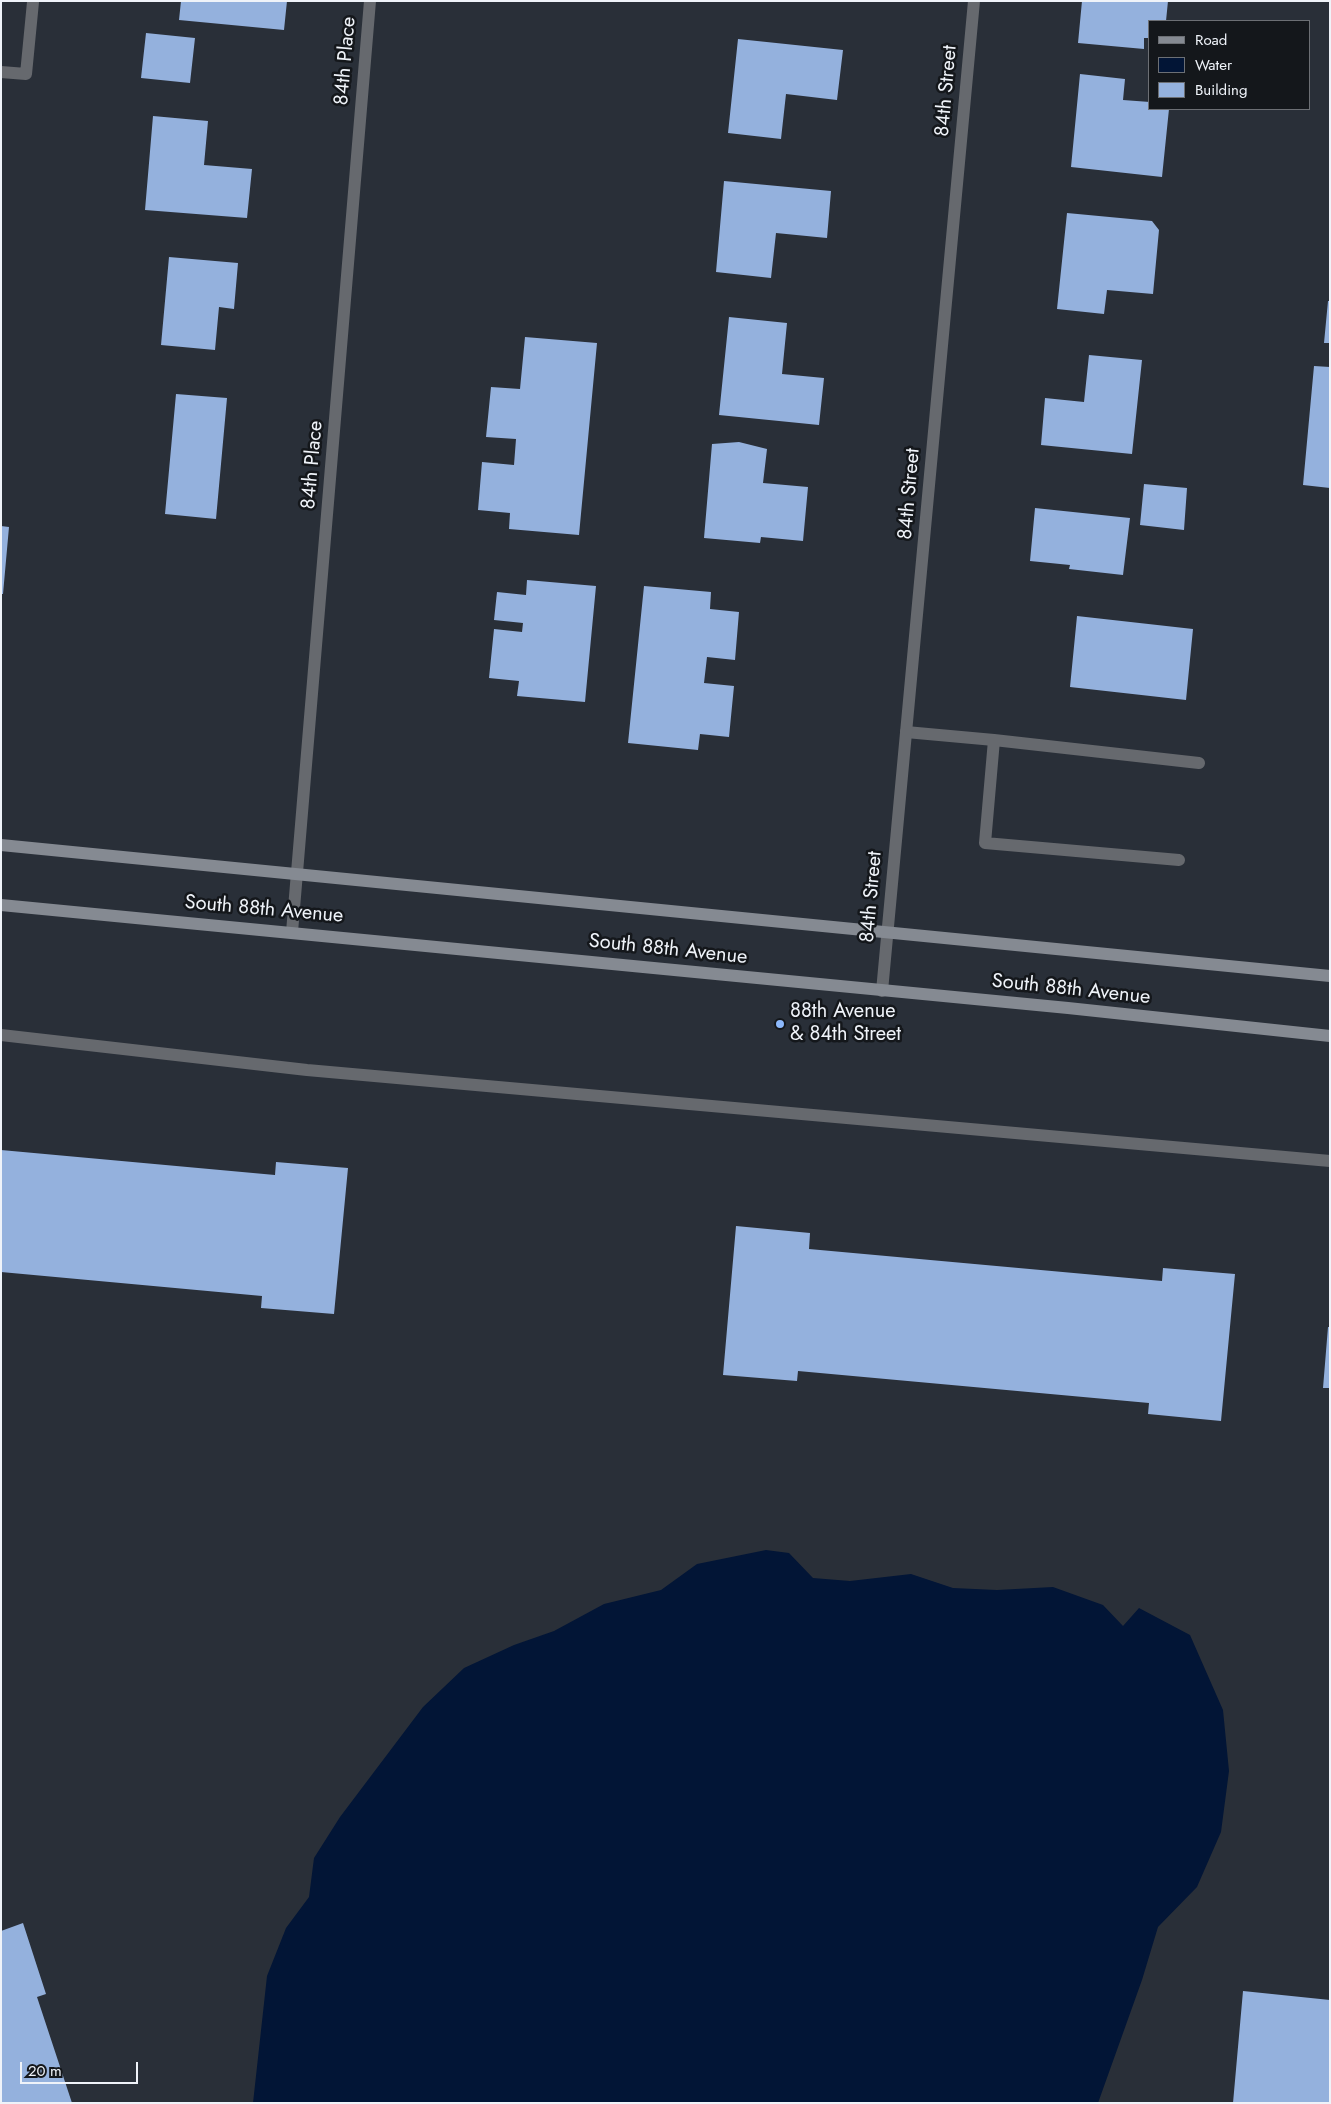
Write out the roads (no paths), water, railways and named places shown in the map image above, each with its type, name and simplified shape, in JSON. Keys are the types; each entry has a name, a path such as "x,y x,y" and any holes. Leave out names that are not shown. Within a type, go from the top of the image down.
{"street":[{"name":"84th Place","path":"292,932 370,1"},
{"name":"84th Street","path":"882,990 974,1"},
{"path":"1,72 26,74 33,2"},
{"path":"906,732 1198,763"},
{"path":"994,740 985,843 1179,860"},
{"name":"South 88th Avenue","path":"1,845 1330,976"},
{"name":"South 88th Avenue","path":"1,905 1068,1008 1330,1036"},
{"path":"1,1035 307,1070 1330,1161"}],"water":[{"path":"766,1550 789,1553 813,1578 850,1581 911,1574 953,1588 997,1590 1053,1587 1103,1605 1123,1626 1139,1608 1190,1635 1223,1710 1229,1771 1221,1832 1197,1887 1158,1927 1142,1980 1098,2103 253,2103 267,1976 286,1928 309,1897 314,1858 340,1817 423,1707 464,1668 514,1645 554,1631 604,1604 661,1590 697,1564"}],"place":[{"name":"88th Avenue & 84th Street","path":"780,1024"}]}
